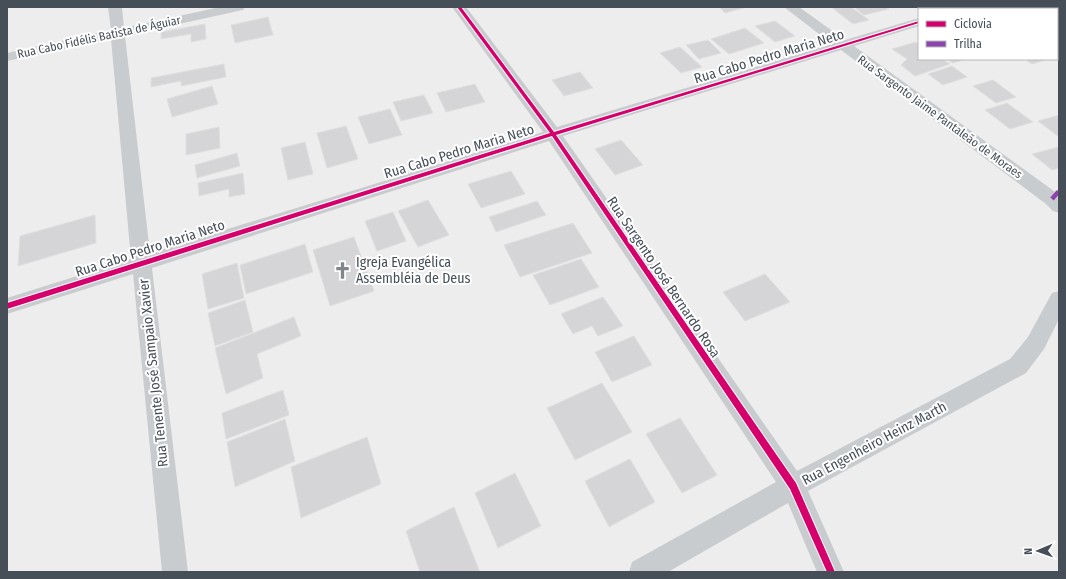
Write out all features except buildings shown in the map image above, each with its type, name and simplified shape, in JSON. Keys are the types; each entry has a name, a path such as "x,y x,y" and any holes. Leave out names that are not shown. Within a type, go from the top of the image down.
{"street":[{"name":"Rua Tenente José Sampaio Xavier","path":"115,7 175,572"},
{"name":"Rua Cabo Fidélis Batista de Águiar","path":"7,58 238,7"},
{"name":"Rua Sargento José Bernardo Rosa","path":"459,7 552,134 793,486 831,572"},
{"name":"Rua Sargento Jaime Pantaleão de Moraes","path":"791,7 1055,202"},
{"name":"Rua Cabo Pedro Maria Neto","path":"7,306 552,134 918,22"},
{"name":"Rua Engenheiro Heinz Marth","path":"642,572 793,486 1018,366 1036,343 1059,300"}],"marked path":[{"path":"1052,199 1059,191"}],"cycle path":[{"path":"459,7 553,134 793,486 831,572"},
{"path":"7,306 553,134 918,22"}],"place":[{"name":"Igreja Evangélica Assembléia de Deus","path":"343,270"}]}
